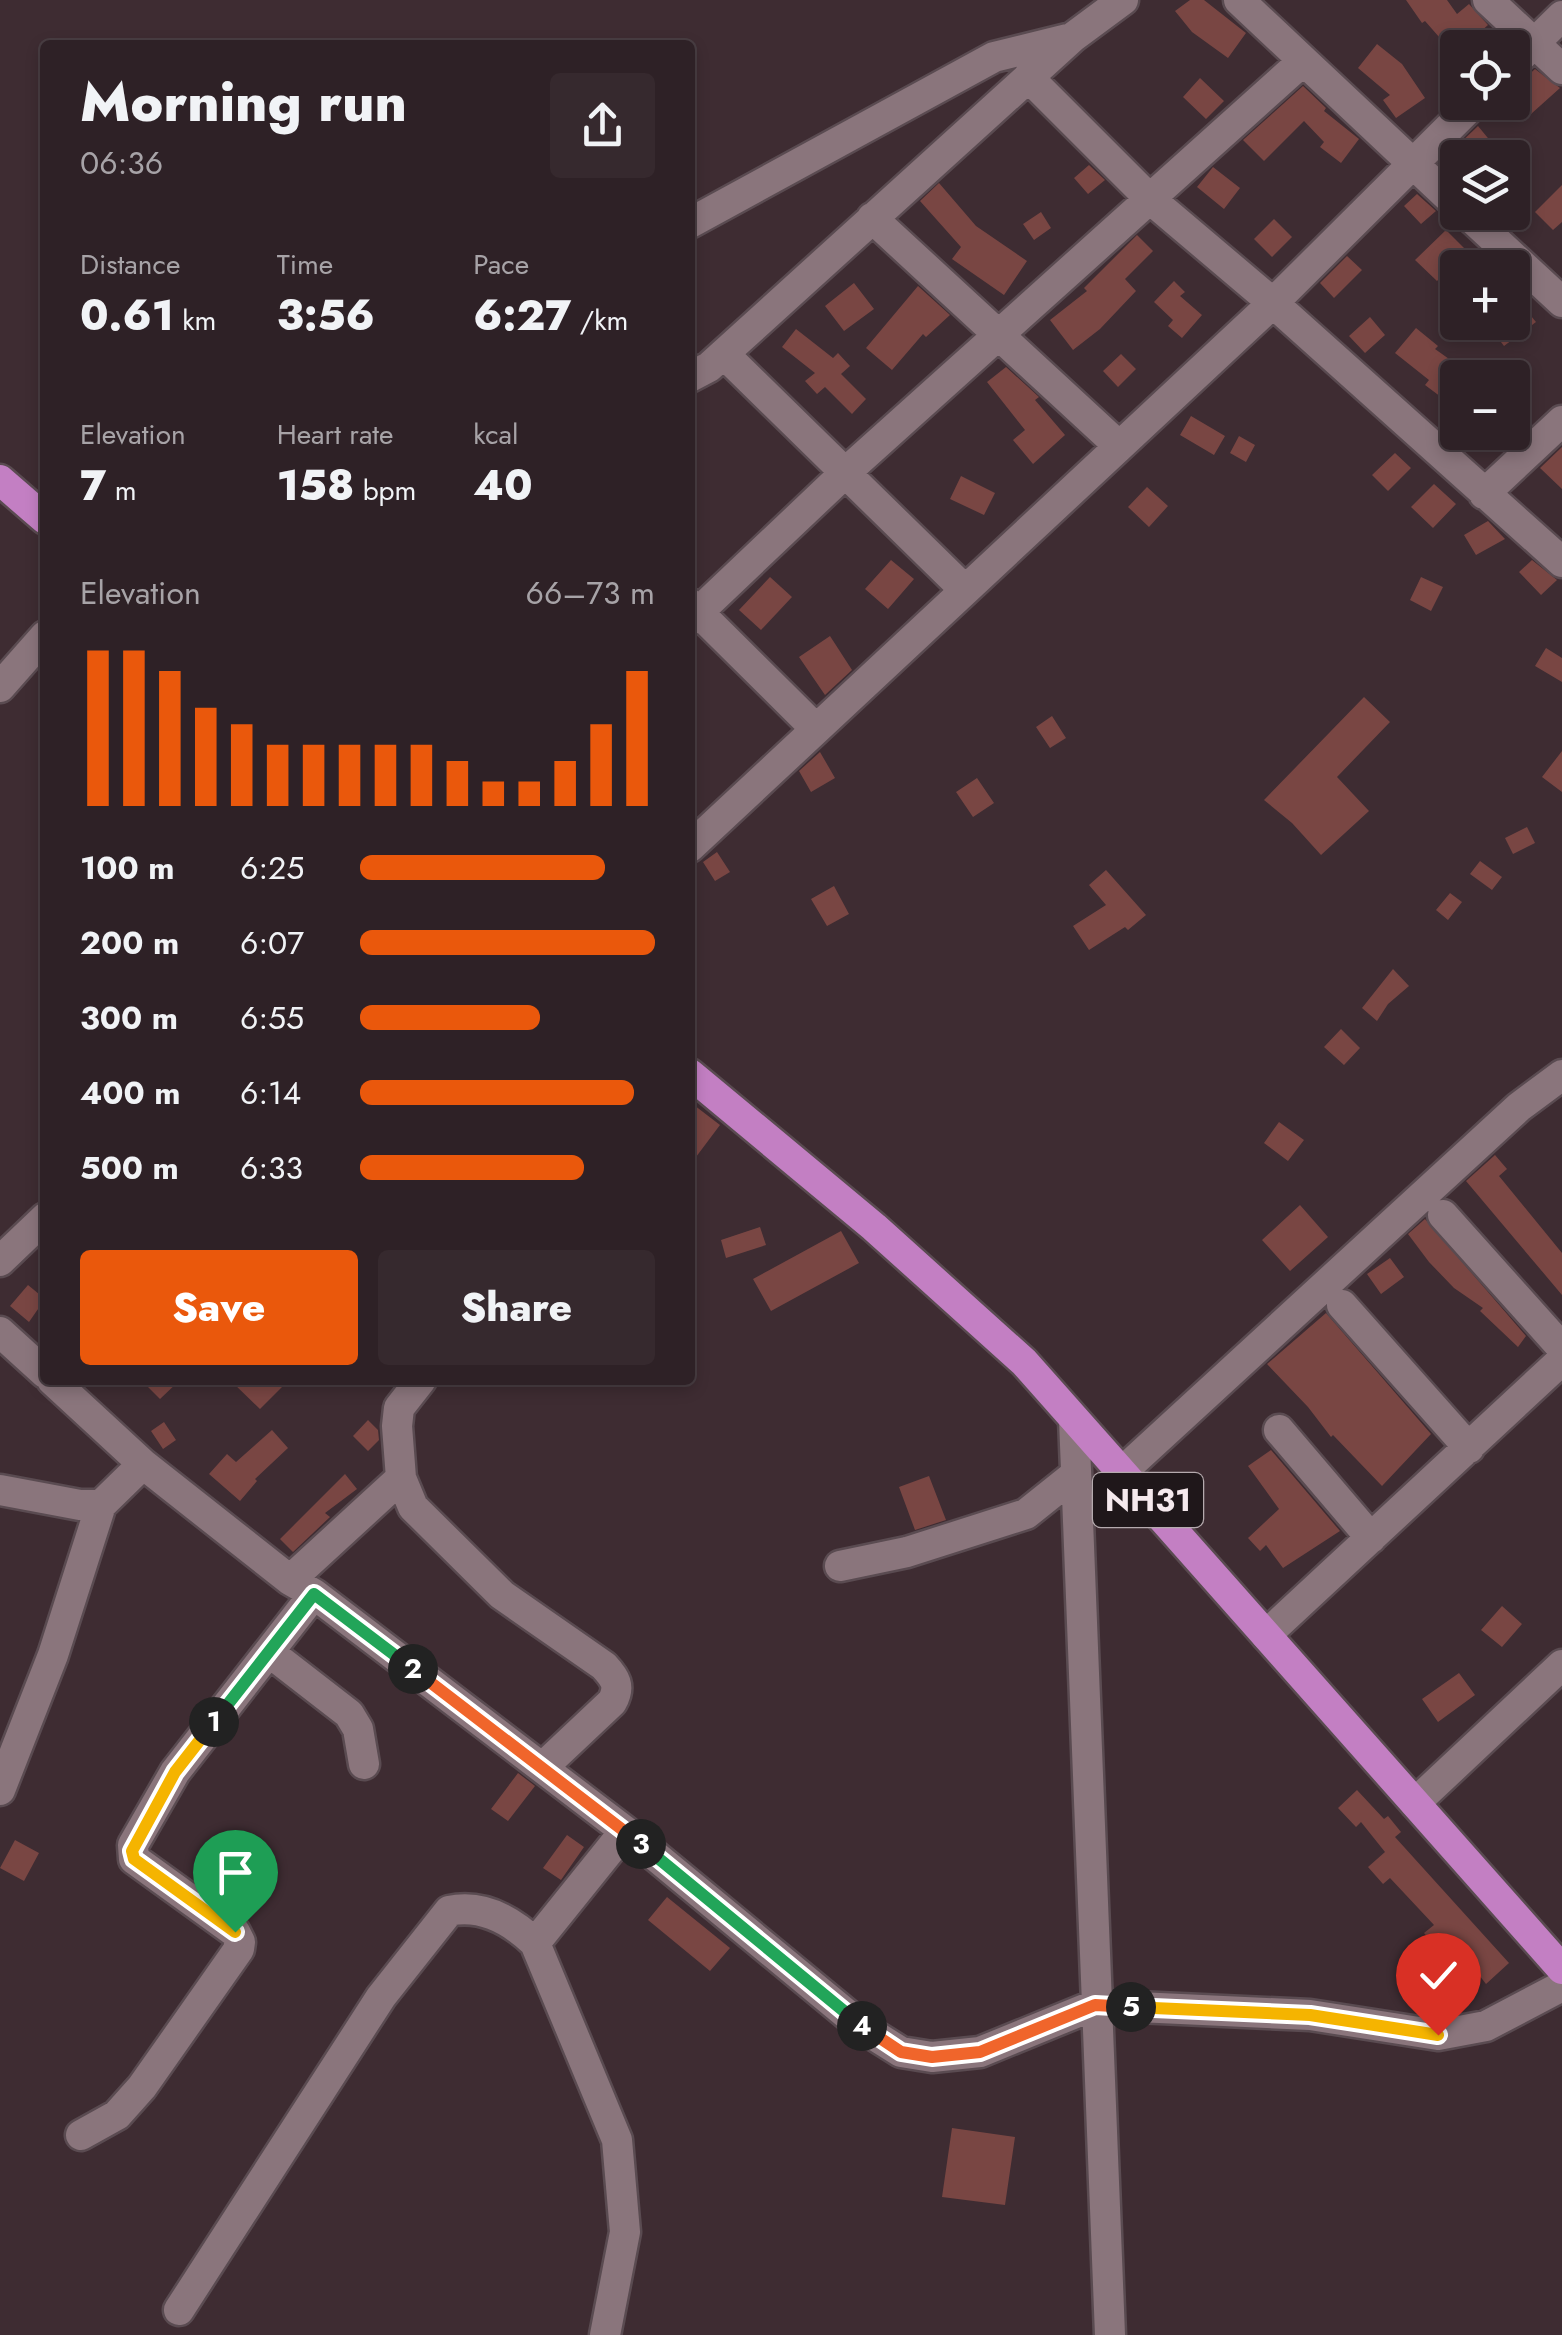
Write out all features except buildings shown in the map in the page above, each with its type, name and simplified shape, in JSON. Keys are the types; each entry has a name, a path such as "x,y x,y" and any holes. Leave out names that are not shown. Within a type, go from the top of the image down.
{"highway":[{"path":"0,480 40,515"},
{"name":"NH31","path":"695,1078 887,1239 1024,1362 1562,1969"}],"street":[{"path":"695,376 710,368 1073,37 1123,0"},
{"path":"1239,0 1440,190"},
{"path":"1488,0 1562,69"},
{"path":"1530,48 1562,16"},
{"path":"695,220 994,57 1073,37"},
{"path":"695,610 1303,61"},
{"path":"1028,78 1149,198 1274,303 1562,562"},
{"path":"695,842 1274,303 1457,120"},
{"path":"872,218 1119,446"},
{"path":"1484,230 1562,302"},
{"path":"724,354 964,588"},
{"path":"1484,494 1562,421"},
{"path":"695,614 816,729"},
{"path":"0,687 40,642"},
{"path":"1123,1471 1519,1107 1562,1075"},
{"path":"1443,1216 1562,1348"},
{"path":"0,1261 40,1223"},
{"path":"1342,1305 1469,1448"},
{"path":"0,1332 40,1368"},
{"path":"1266,1635 1562,1360"},
{"path":"57,1385 143,1464 543,1767 866,2030 901,2052 932,2057 980,2052 1095,2005 1310,2015 1438,2035 1486,2026 1562,1986"},
{"path":"418,1385 399,1408 397,1426 401,1478 414,1507 502,1595 604,1666 615,1678 617,1692 612,1702 543,1767"},
{"path":"1074,1418 1110,2335"},
{"path":"1279,1430 1371,1538"},
{"path":"0,1790 54,1654 100,1505 143,1464"},
{"path":"840,1566 907,1552 1026,1514 1076,1474"},
{"path":"81,2134 117,2115 142,2087 240,1942 235,1932 134,1859 132,1851 175,1772 269,1652 302,1587 401,1478"},
{"path":"0,1490 100,1505"},
{"path":"269,1652 348,1714 358,1729 364,1764"},
{"path":"1414,1803 1562,1666"},
{"path":"534,1943 625,1831"},
{"path":"179,2310 382,1997 449,1910 470,1906 520,1930 534,1943 617,2140 625,2232 605,2335"}],"route":[{"path":"235,1932 134,1859 133,1845 175,1772 314,1594 543,1767 866,2030 901,2052 932,2057 980,2052 1095,2005 1310,2015 1438,2035"}]}
